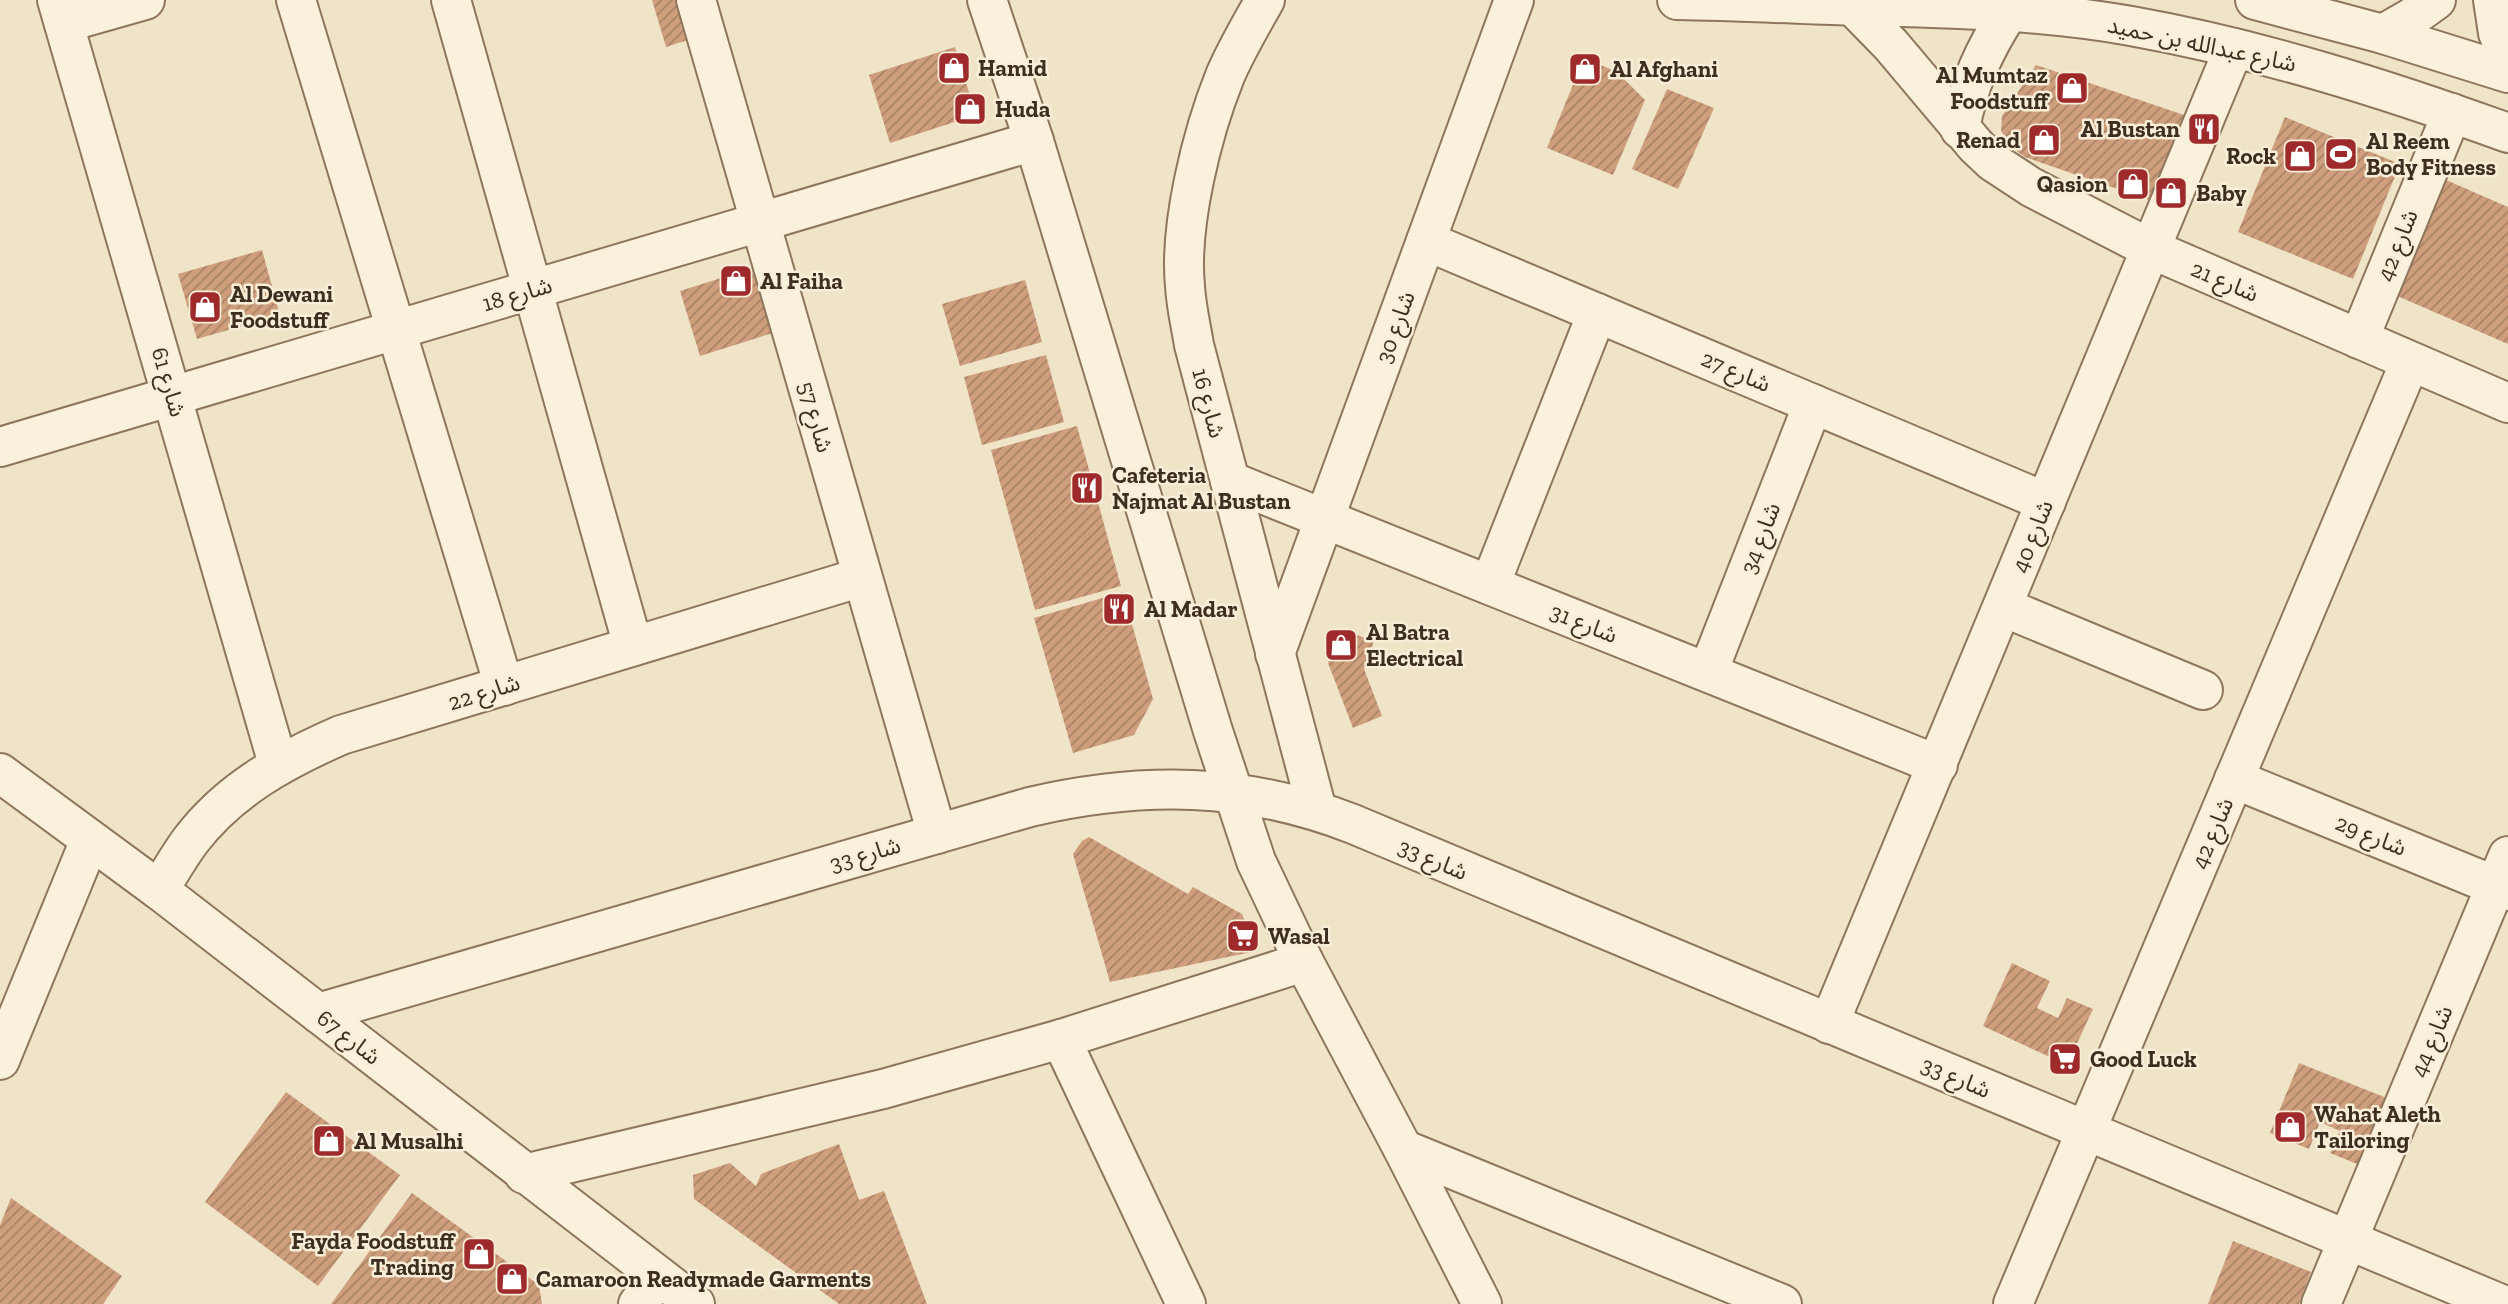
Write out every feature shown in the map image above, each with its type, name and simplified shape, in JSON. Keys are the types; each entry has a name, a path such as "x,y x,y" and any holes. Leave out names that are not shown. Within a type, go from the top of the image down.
{"street":[{"path":"61,11 145,0"},
{"path":"296,0 504,686"},
{"path":"451,0 633,646"},
{"name":"شارع 57","path":"696,0 937,834"},
{"path":"987,0 1034,141 1256,861 1304,962 1482,1304"},
{"name":"شارع 16","path":"1265,0 1226,75 1209,121 1196,172 1187,225 1184,285 1194,345 1317,810"},
{"name":"شارع 30","path":"1275,654 1514,0"},
{"name":"شارع عبدالله بن حميد","path":"1677,0 1793,1 2008,13 2131,26 2234,48 2335,75 2508,133"},
{"path":"2255,0 2383,34 2508,73"},
{"path":"2383,34 2411,19 2436,0"},
{"path":"2493,0 2498,33 2508,59"},
{"name":"شارع 21","path":"1853,6 1917,76 1959,129 1993,162 2011,175 2087,218 2151,249 2410,362 2507,401"},
{"name":"شارع 61","path":"61,11 278,764"},
{"path":"1959,129 1974,74 1986,47 2008,13"},
{"name":"شارع 40","path":"1829,1024 2234,48"},
{"name":"شارع 42","path":"2359,339 2452,113"},
{"name":"شارع 18","path":"0,447 1034,141"},
{"name":"شارع 27","path":"1426,241 2046,502"},
{"path":"1490,585 1597,313"},
{"name":"شارع 42","path":"2013,1304 2410,362"},
{"name":"شارع 34","path":"1708,672 1812,404"},
{"name":"شارع 31","path":"1230,481 1938,765"},
{"name":"شارع 22","path":"159,890 192,839 232,797 278,764 341,735 862,577"},
{"path":"2003,607 2203,690"},
{"name":"شارع 67","path":"0,773 159,890 524,1174 648,1291 695,1304"},
{"name":"شارع 29","path":"2234,779 2504,878"},
{"name":"شارع 33","path":"318,1013 1030,807 1080,795 1132,790 1234,792 1317,810 2501,1304"},
{"path":"0,1059 90,839"},
{"name":"شارع 44","path":"2321,1304 2504,878"},
{"path":"524,1174 883,1089 1061,1039 1304,962"},
{"path":"1061,1039 1186,1304"},
{"path":"1403,1149 1772,1302"}],"building":[{"path":"652,0 686,0 697,37 666,47"},
{"path":"955,47 976,115 890,143 869,75"},
{"path":"1584,58 1617,72 1645,100 1613,175 1547,148"},
{"path":"2036,65 2184,115 2155,202 2025,157 2008,145 2001,130 2002,116"},
{"path":"1667,89 1714,108 1678,189 1632,169"},
{"path":"2285,117 2400,164 2353,279 2238,232"},
{"path":"2446,180 2508,207 2508,344 2395,295"},
{"path":"262,250 280,315 197,339 178,274"},
{"path":"762,265 782,330 700,356 680,291"},
{"path":"1025,280 1042,342 960,366 942,304"},
{"path":"1046,355 1064,422 982,445 964,377"},
{"path":"1077,426 1121,586 1035,610 991,450"},
{"path":"1123,592 1153,699 1134,735 1073,753 1034,618"},
{"path":"1340,629 1374,641 1364,669 1382,716 1353,728 1328,663"},
{"path":"1089,837 1188,894 1193,887 1242,914 1256,951 1110,982 1073,854 1082,841"},
{"path":"2012,963 2050,981 2037,1008 2058,1018 2067,998 2093,1009 2067,1065 1983,1026"},
{"path":"2299,1063 2389,1099 2362,1166 2330,1153 2340,1131 2320,1122 2309,1149 2270,1133"},
{"path":"286,1092 400,1175 318,1286 205,1202"},
{"path":"839,1144 859,1200 884,1191 927,1304 839,1304 694,1199 693,1175 730,1163 756,1186 761,1174"},
{"path":"412,1193 539,1285 542,1304 331,1304"},
{"path":"11,1198 122,1276 103,1304 0,1304 0,1225"},
{"path":"2233,1241 2311,1272 2299,1304 2208,1304"}],"place":[{"name":"Hamid","path":"954,68"},
{"name":"Al Afghani","path":"1585,69"},
{"name":"Al Mumtaz Foodstuff","path":"2072,88"},
{"name":"Huda","path":"970,109"},
{"name":"Al Bustan","path":"2204,129"},
{"name":"Renad","path":"2044,140"},
{"name":"Al Reem Body Fitness","path":"2341,154"},
{"name":"Rock","path":"2300,156"},
{"name":"Qasion","path":"2133,184"},
{"name":"Baby","path":"2171,193"},
{"name":"Al Faiha","path":"736,281"},
{"name":"Al Dewani Foodstuff","path":"205,307"},
{"name":"Cafeteria Najmat Al Bustan","path":"1087,488"},
{"name":"Al Madar","path":"1119,609"},
{"name":"Al Batra Electrical","path":"1341,645"},
{"name":"Wasal","path":"1243,936"},
{"name":"Good Luck","path":"2065,1059"},
{"name":"Wahat Aleth Tailoring","path":"2290,1127"},
{"name":"Al Musalhi","path":"329,1141"},
{"name":"Fayda Foodstuff Trading","path":"479,1254"},
{"name":"Camaroon Readymade Garments","path":"512,1279"}]}
